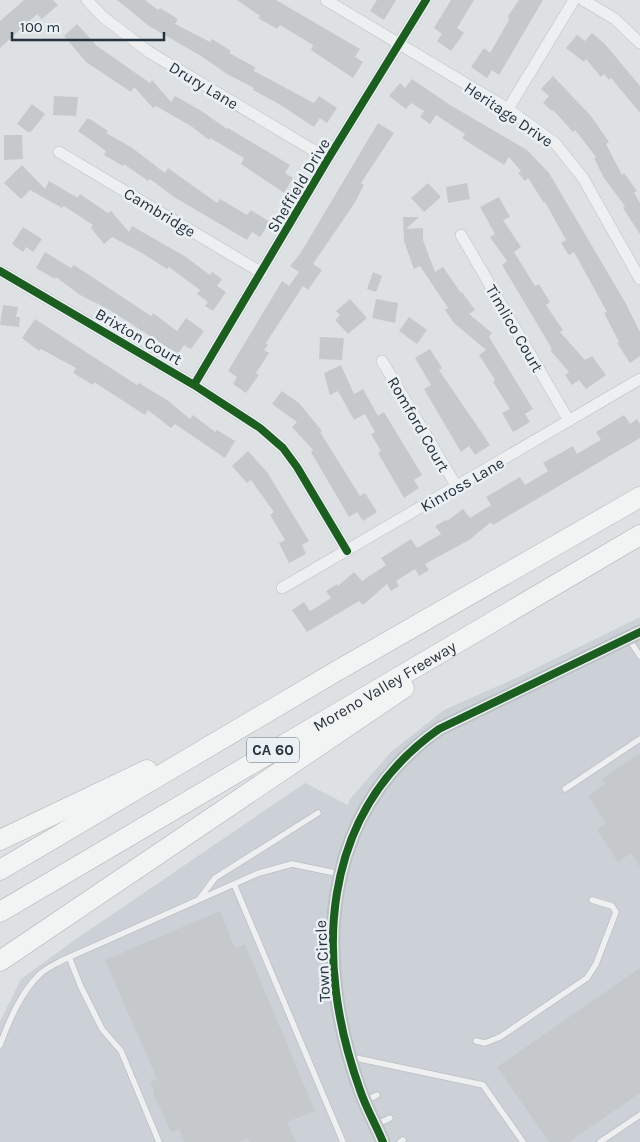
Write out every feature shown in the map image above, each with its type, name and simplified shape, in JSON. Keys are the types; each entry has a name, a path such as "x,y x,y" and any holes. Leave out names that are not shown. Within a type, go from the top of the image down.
{"highway":[{"name":"CA 60","path":"0,870 335,672 640,497"},
{"name":"Moreno Valley Freeway","path":"0,912 640,535"},
{"path":"0,961 546,591"},
{"path":"0,840 193,748 335,672"}],"street":[{"name":"Drury Lane","path":"88,0 103,17 150,52 328,159"},
{"name":"Heritage Drive","path":"326,0 508,109 555,144 583,178 640,279"},
{"name":"Sheffield Drive","path":"194,385 328,159 426,0"},
{"path":"508,109 574,0"},
{"path":"583,0 615,18 640,43"},
{"name":"Cambridge","path":"59,152 262,273"},
{"name":"Timlico Court","path":"461,235 569,421"},
{"name":"Brixton Court","path":"0,271 194,385 260,428 282,448 298,467 347,551"},
{"name":"Romford Court","path":"382,360 456,487"},
{"name":"Kinross Lane","path":"282,588 640,379"},
{"name":"Town Circle","path":"383,1142 376,1125 371,1098 350,1056 338,984 340,874 352,853 372,802 434,732 460,716 634,635"}],"lane":[{"path":"634,635 640,656"},
{"path":"565,789 640,739"},
{"path":"198,900 215,878 318,813"},
{"path":"0,1045 8,1024 22,998 40,974 69,957 259,873 292,864 340,874"},
{"path":"234,884 343,1142"},
{"path":"476,1041 485,1043 500,1037 588,978 596,964 616,912 612,906 592,900"},
{"path":"69,957 102,1028 121,1052 159,1142"},
{"path":"350,1056 483,1084 523,1142"},
{"path":"600,1142 640,1115"},
{"path":"376,1125 390,1118"}],"shaded area":[{"path":"640,617 640,1142 0,1142 0,1021 21,979 76,939 305,783 348,805 350,799 391,752 444,710 516,678"}],"building":[{"path":"24,0 53,0 58,5 42,19 37,14 0,48 0,21"},
{"path":"117,0 145,0 158,10 160,8 178,19 175,24 210,42 212,39 231,51 229,53 255,67 254,71 314,103 319,96 337,108 327,123 320,118 314,127 279,104 253,90 254,88 227,74 201,56 149,26"},
{"path":"237,0 276,0 360,49 355,57 363,62 353,78 311,50 313,45 280,25 277,29 258,18 260,16"},
{"path":"377,0 396,0 384,20 370,11"},
{"path":"451,0 474,0 457,28 464,33 451,51 437,41 442,34 434,28"},
{"path":"519,0 543,0 499,75 492,70 487,78 471,67 484,48 490,53 509,20 508,16"},
{"path":"77,24 97,46 150,83 152,80 171,102 175,96 200,110 227,129 290,165 285,173 293,178 284,193 241,164 244,158 210,138 209,140 191,126 156,106 153,108 134,87 131,92 86,62 64,36"},
{"path":"592,33 604,43 640,86 640,113 611,78 609,80 604,74 601,77 586,59 584,62 566,48 577,35 585,41"},
{"path":"553,76 591,116 609,142 606,144 622,175 624,173 637,191 634,193 640,203 640,234 623,208 625,206 604,178 594,158 596,157 575,130 573,132 553,110 543,103 549,96 541,89"},
{"path":"412,79 450,105 527,150 549,173 625,302 640,332 640,356 630,363 617,343 619,342 604,313 607,312 574,252 569,255 561,243 566,240 545,202 528,178 525,181 518,173 521,171 509,157 504,165 462,138 465,134 436,115 430,124 420,117 424,111 411,103 406,109 389,96 400,83 405,88"},
{"path":"54,96 78,97 76,116 53,115"},
{"path":"32,104 45,114 31,132 28,132 17,124"},
{"path":"87,119 108,131 106,133 131,147 165,173 168,168 217,203 220,199 247,215 251,210 270,222 260,237 252,232 247,240 174,197 150,179 148,181 124,164 123,166 104,155 106,151 78,131"},
{"path":"378,123 394,133 361,183 364,185 354,204 313,264 322,270 308,290 303,286 266,343 268,345 264,350 269,353 256,373 259,375 246,393 233,384 237,377 228,371 282,281 289,286 299,272 290,266 300,254"},
{"path":"4,135 22,135 23,159 4,160"},
{"path":"22,165 45,189 49,181 78,198 80,194 108,213 111,211 129,232 132,226 186,257 210,275 212,272 222,279 217,286 226,292 213,311 205,306 208,302 197,294 200,290 169,267 167,269 112,237 104,244 91,228 93,225 64,206 62,208 30,190 21,199 4,183"},
{"path":"428,183 441,197 424,212 411,198"},
{"path":"467,183 470,199 448,203 446,187"},
{"path":"499,197 510,217 503,220 521,247 514,252 535,286 539,284 550,302 546,305 563,330 560,332 585,360 592,356 606,375 586,389 579,380 572,385 565,375 569,372 550,350 552,349 502,265 507,261 490,237 495,234 480,207"},
{"path":"403,217 419,217 406,229 423,228 423,240 435,272 443,267 475,310 469,314 492,333 489,337 533,409 525,414 530,422 513,432 502,413 510,409 479,355 486,350 454,323 445,310 448,308 420,266 414,269 404,241"},
{"path":"23,227 42,239 33,252 26,247 23,252 12,244"},
{"path":"45,252 71,268 74,265 151,316 153,313 177,331 186,318 204,331 191,349 184,345 178,354 108,309 80,295 56,277 55,279 36,268"},
{"path":"373,272 382,276 376,292 367,289"},
{"path":"350,299 367,318 348,334 335,320 340,315 336,311"},
{"path":"376,299 398,303 395,323 372,318"},
{"path":"3,305 18,307 16,317 20,317 19,327 0,325"},
{"path":"409,317 427,330 417,344 399,331"},
{"path":"35,319 137,385 139,383 167,400 190,419 193,415 215,432 217,430 235,441 225,458 175,424 171,428 148,410 145,415 94,382 93,385 73,373 76,368 41,349 39,351 22,338"},
{"path":"320,337 344,338 342,360 319,359"},
{"path":"430,349 442,368 439,370 490,445 475,455 469,446 461,452 424,389 431,385 415,358"},
{"path":"341,365 354,394 363,389 378,416 384,412 422,475 414,480 419,488 404,498 378,453 381,451 371,434 375,432 365,414 354,420 338,391 330,395 324,373"},
{"path":"282,391 299,403 322,431 320,432 360,496 365,493 377,512 363,521 357,512 349,517 311,452 313,450 292,427 297,422 272,404"},
{"path":"624,415 630,424 637,419 640,424 640,438 493,525 491,522 469,540 425,564 429,570 419,576 415,569 396,581 399,586 391,591 387,584 363,605 359,601 307,632 292,610 304,602 310,611 317,607 331,598 326,591 337,584 338,586 354,572 362,581 386,565 381,558 411,539 417,548 441,534 435,526 447,521 463,509 470,518 491,505 486,497 520,477 525,485 548,471 543,463 573,446 577,454 601,440 596,432"},
{"path":"248,451 267,472 309,541 302,545 306,554 289,563 279,543 285,540 270,515 274,512 251,480 247,483 232,466"},
{"path":"640,753 640,867 631,853 618,862 597,830 606,823 588,796 605,784 602,779"},
{"path":"220,911 235,948 245,944 315,1111 287,1122 296,1142 250,1142 248,1138 239,1142 184,1142 179,1129 171,1132 150,1082 157,1079 105,960"},
{"path":"640,968 640,1093 569,1142 549,1142 497,1067"}],"cycle path":[{"path":"194,385 328,159 426,0"},
{"path":"0,271 194,385 260,428 283,448 297,467 347,551"},
{"path":"383,1142 362,1097 345,1041 336,992 333,942 337,893 349,847 369,803 399,764 439,729 640,632"}]}
